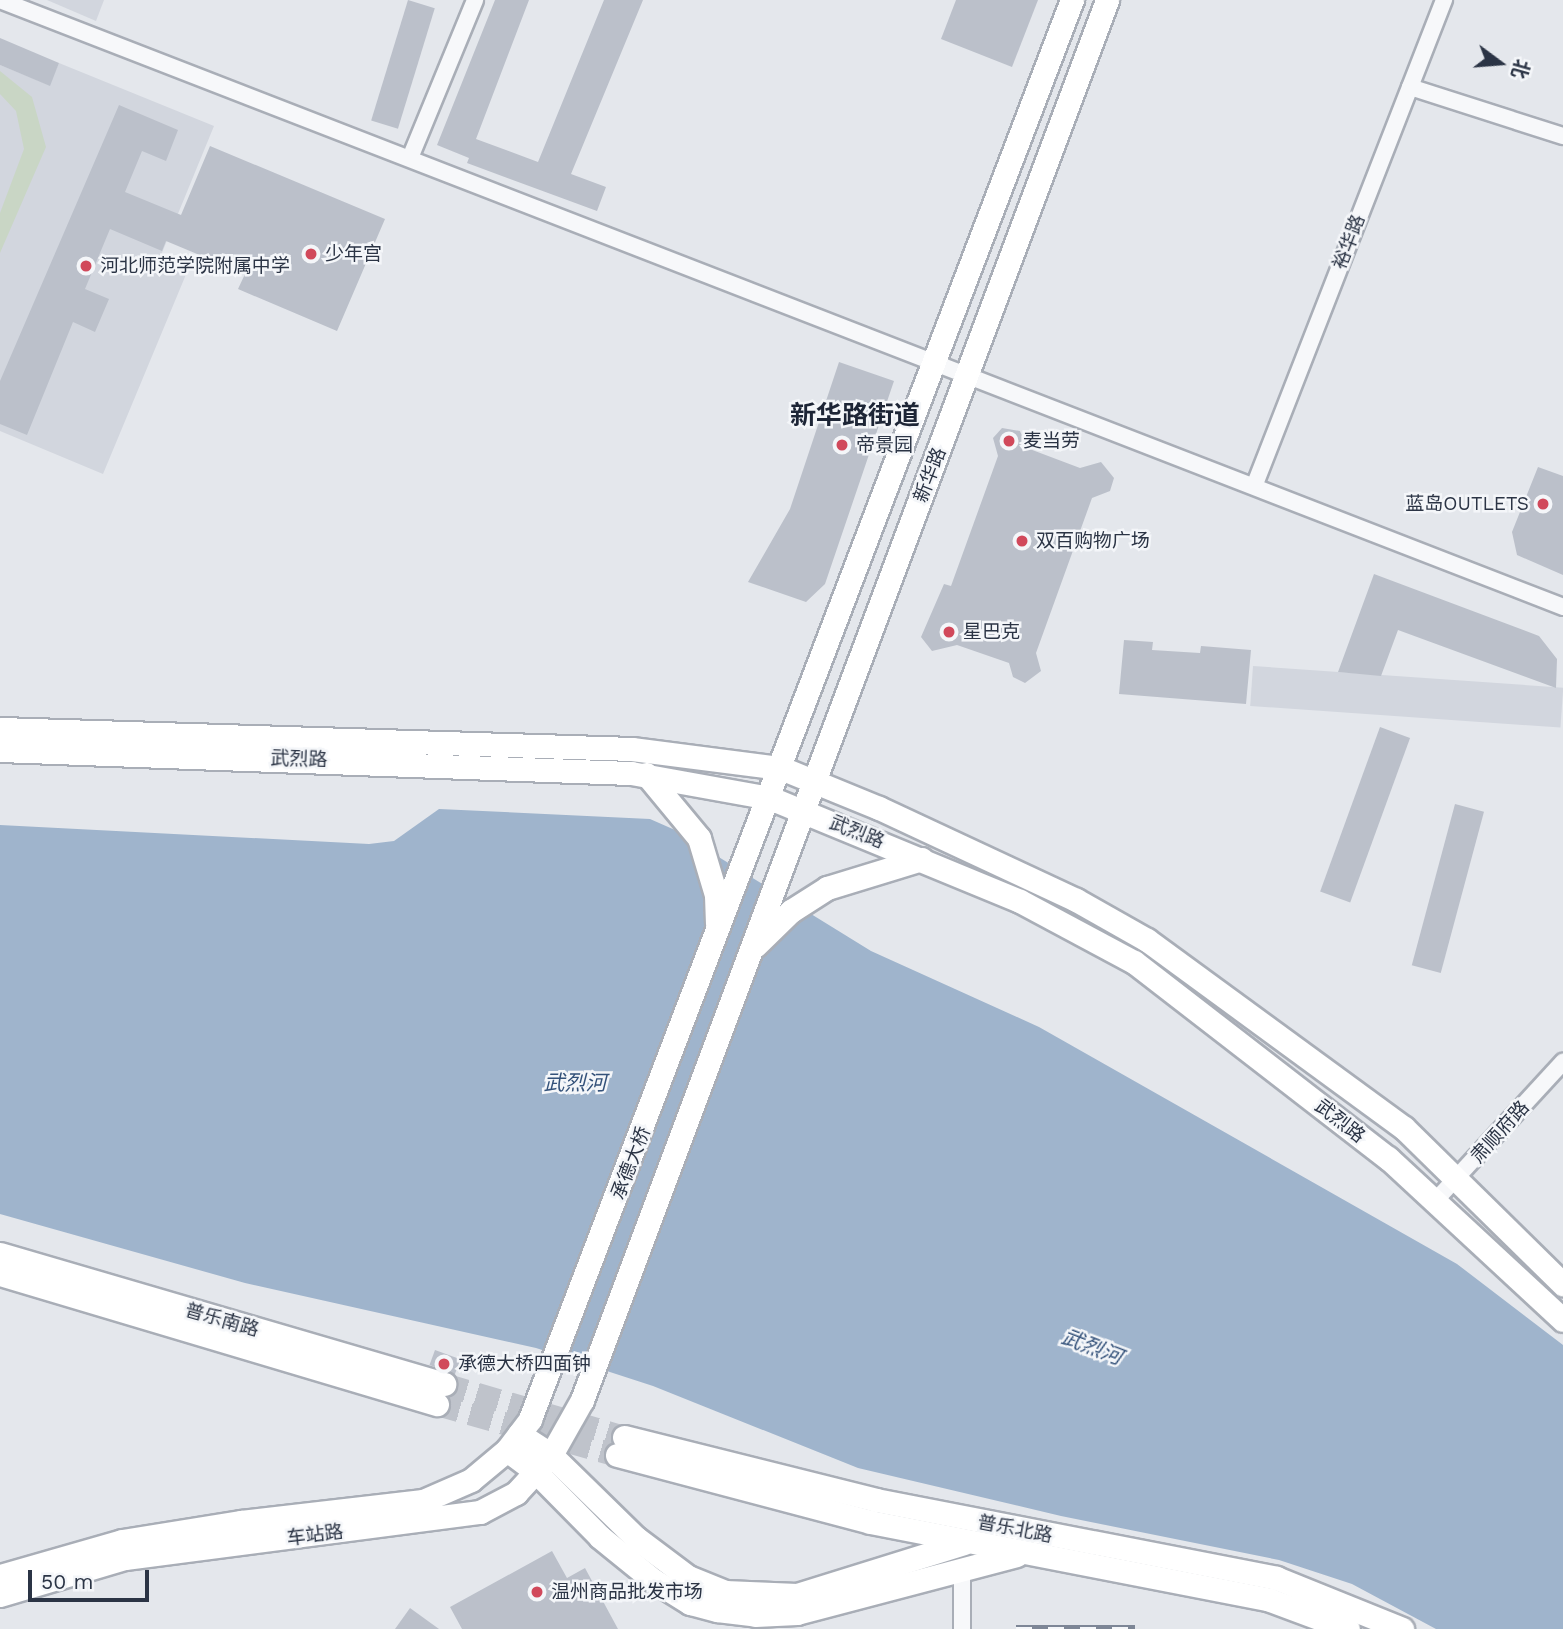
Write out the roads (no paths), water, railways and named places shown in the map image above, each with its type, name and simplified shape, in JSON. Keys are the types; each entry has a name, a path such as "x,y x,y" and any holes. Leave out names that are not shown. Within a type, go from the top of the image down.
{"main road":[{"name":"新华路","path":"717,937 1072,0"},
{"name":"新华路","path":"752,949 1107,0"},
{"name":"武烈路","path":"0,729 632,749 781,768 1076,900 1147,940 1404,1128 1560,1276"},
{"name":"武烈路","path":"0,750 646,774 770,798 922,859 1070,924 1134,962 1388,1158 1563,1320"},
{"path":"646,774 674,803 699,838 716,895 717,937"},
{"path":"752,949 791,911 827,888 922,859"},
{"name":"承德大桥","path":"544,1389 717,937"},
{"name":"承德大桥","path":"582,1400 752,949"},
{"name":"普乐南路","path":"0,1254 441,1394 0,1273"},
{"name":"车站路","path":"0,1576 122,1541 242,1522 424,1501 471,1480 513,1442 544,1389"},
{"name":"车站路","path":"0,1595 125,1558 480,1512 516,1493 544,1464 582,1400"},
{"path":"513,1442 688,1577 725,1592 797,1595 1014,1529"},
{"name":"普乐北路","path":"1348,1629 1270,1600 966,1542 620,1446 1014,1529 1276,1578 1402,1629"},
{"path":"544,1464 600,1537 653,1580 690,1603 717,1610 755,1615 797,1613 1021,1554"}],"street":[{"path":"0,0 1255,484 1563,607"},
{"path":"410,158 475,0"},
{"name":"裕华路","path":"1255,484 1444,0"},
{"path":"1410,87 1563,136"},
{"name":"肃顺府路","path":"1436,1200 1563,1062"},
{"path":"962,1570 962,1629"}],"water":[{"name":"武烈河","path":"439,809 650,819 675,830 871,951 1039,1027 1457,1264 1563,1345 1563,1629 1436,1629 1352,1584 1279,1560 1061,1516 858,1468 653,1386 536,1348 245,1283 0,1214 0,825 369,844 394,841"}],"tunnel":[{"path":"444,1384 624,1437"},
{"path":"437,1404 617,1455"}],"railway":[{"path":"1016,1629 1135,1629"}],"place":[{"name":"少年宫","path":"311,254"},
{"name":"河北师范学院附属中学","path":"86,266"},
{"name":"麦当劳","path":"1009,441"},
{"name":"帝景园","path":"842,445"},
{"name":"蓝岛OUTLETS","path":"1543,504"},
{"name":"双百购物广场","path":"1022,541"},
{"name":"星巴克","path":"949,632"},
{"name":"承德大桥四面钟","path":"444,1364"},
{"name":"温州商品批发市场","path":"537,1592"}],"district":[{"name":"新华路街道","path":"855,416"}]}
